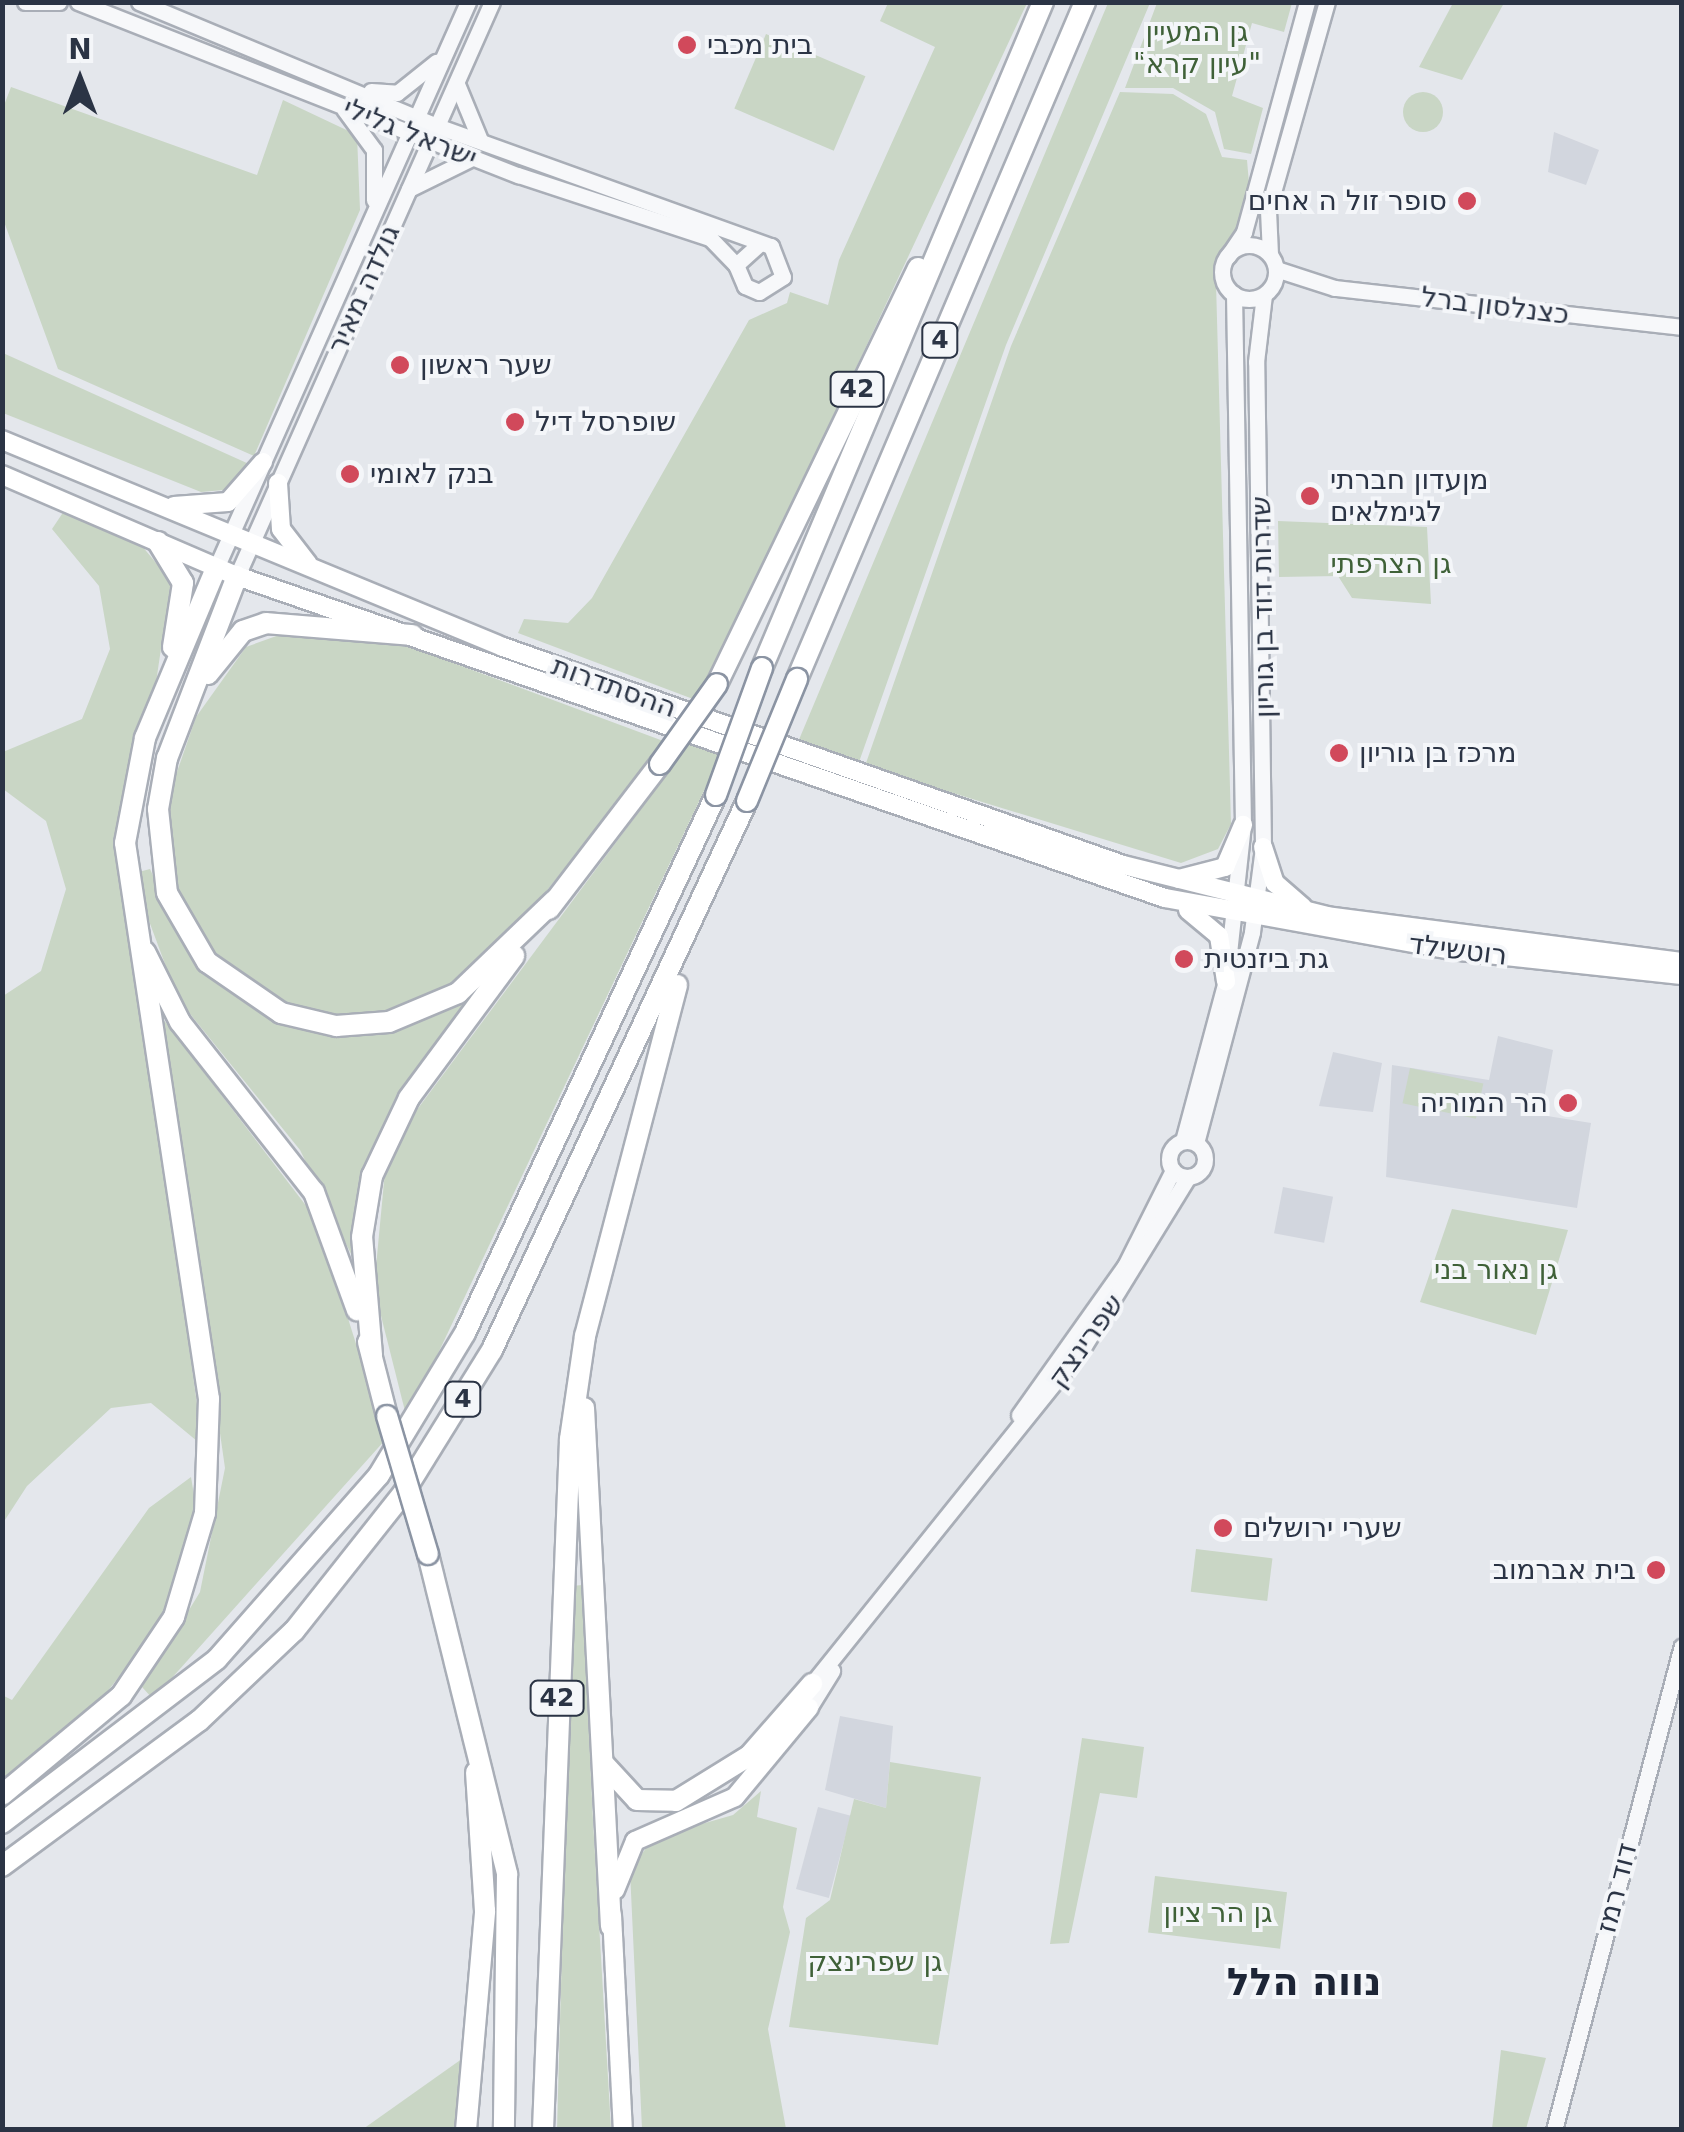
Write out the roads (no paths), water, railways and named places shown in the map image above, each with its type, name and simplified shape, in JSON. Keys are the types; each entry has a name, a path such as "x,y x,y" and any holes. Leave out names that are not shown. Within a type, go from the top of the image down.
{"highway":[{"name":"4","path":"2,1823 217,1659 379,1475 465,1333 716,795 762,668 1043,2"},
{"name":"4","path":"2,1866 198,1721 294,1631 404,1492 492,1350 706,896 1085,2"},
{"name":"42","path":"504,2130 507,1874 428,1554 372,1355 362,1237 383,1148 427,1072 717,684 1004,96"},
{"path":"2,1795 94,1724 174,1617 212,1473 209,1398 130,898 130,802 161,697 182,582 158,542"},
{"path":"161,697 216,568"},
{"path":"237,576 186,710 158,809 166,894 193,946 264,1005 336,1026 410,1017 476,979 554,901"},
{"path":"186,710 224,650 252,626 322,622 413,635"},
{"name":"42","path":"541,2130 564,1508 586,1336 648,1082 706,896"},
{"path":"130,898 180,1022 314,1192 372,1355"},
{"path":"586,1336 599,1743 611,1926"},
{"path":"461,1681 485,1911 466,2130"},
{"path":"599,1743 624,1792 676,1801 749,1756 812,1684"}],"main road":[{"name":"ההסתדרות","path":"2,440 250,545 882,786 1162,877 1246,909"},
{"path":"152,503 217,506 247,488 263,462"},
{"name":"ההסתדרות","path":"2,475 237,576 1165,898 1246,909"},
{"path":"278,483 287,542 321,572"},
{"path":"1162,877 1224,867 1243,825"},
{"path":"1262,848 1281,890 1327,916"},
{"path":"1165,898 1213,927 1226,981"},
{"name":"רוטשילד","path":"1246,909 1682,962"},
{"name":"רוטשילד","path":"1246,909 1682,975"},
{"path":"623,2130 611,1926 618,1870 634,1840 735,1798 809,1708"}],"street":[{"path":"24,2 59,2"},
{"name":"ישראל גלילי","path":"78,2 409,134 433,134 483,144 759,244"},
{"name":"ישראל גלילי","path":"139,2 360,90 416,118 433,134 472,158 710,238 736,265"},
{"name":"גולדה מאיר","path":"216,568 468,2"},
{"name":"גולדה מאיר","path":"237,576 492,2"},
{"path":"1307,2 1244,232 1228,256 1223,278 1234,294 1267,291 1273,261 1268,210 1327,2"},
{"path":"360,90 397,93 446,52"},
{"path":"457,81 483,144"},
{"path":"342,106 374,150 370,222"},
{"path":"409,188 472,158"},
{"path":"759,244 781,256 779,283 751,290 736,265 759,244"},
{"path":"1228,256 1246,245 1273,261"},
{"name":"כצנלסון ברל","path":"1273,261 1309,282"},
{"name":"כצנלסון ברל","path":"1267,291 1309,282 1682,327"},
{"name":"שדרות דוד בן גוריון","path":"1246,909 1262,848 1256,362 1267,291"},
{"name":"שדרות דוד בן גוריון","path":"1234,294 1246,909"},
{"path":"1246,909 1190,1142 1169,1154 1181,1173 1205,1165 1190,1142 1226,981 1246,909"},
{"name":"שפרינצק","path":"812,1684 968,1495 1124,1266 1181,1173"},
{"name":"דוד רמז","path":"1554,2130 1682,1647"},
{"name":"שפרינצק","path":"809,1708 843,1650"}],"place":[{"name":"בית מכבי","path":"687,45"},
{"name":"סופר זול ה אחים","path":"1467,201"},
{"name":"שער ראשון","path":"400,365"},
{"name":"שופרסל דיל","path":"515,422"},
{"name":"בנק לאומי","path":"350,474"},
{"name":"מןעדון חברתי לגימלאים","path":"1310,496"},
{"name":"מרכז בן גוריון","path":"1339,753"},
{"name":"גת ביזנטית","path":"1184,959"},
{"name":"הר המוריה","path":"1568,1103"},
{"name":"שערי ירושלים","path":"1223,1528"},
{"name":"בית אברמוב","path":"1656,1570"}],"district":[{"name":"נווה הלל","path":"1304,1983"}],"park label":[{"name":"גן המעיין \"עיון קרא\"","path":"1197,48"},
{"name":"גן הצרפתי","path":"1391,564"},
{"name":"גן נאור בני","path":"1496,1270"},
{"name":"גן הר ציון","path":"1218,1913"},
{"name":"גן שפרינצק","path":"875,1962"}]}
